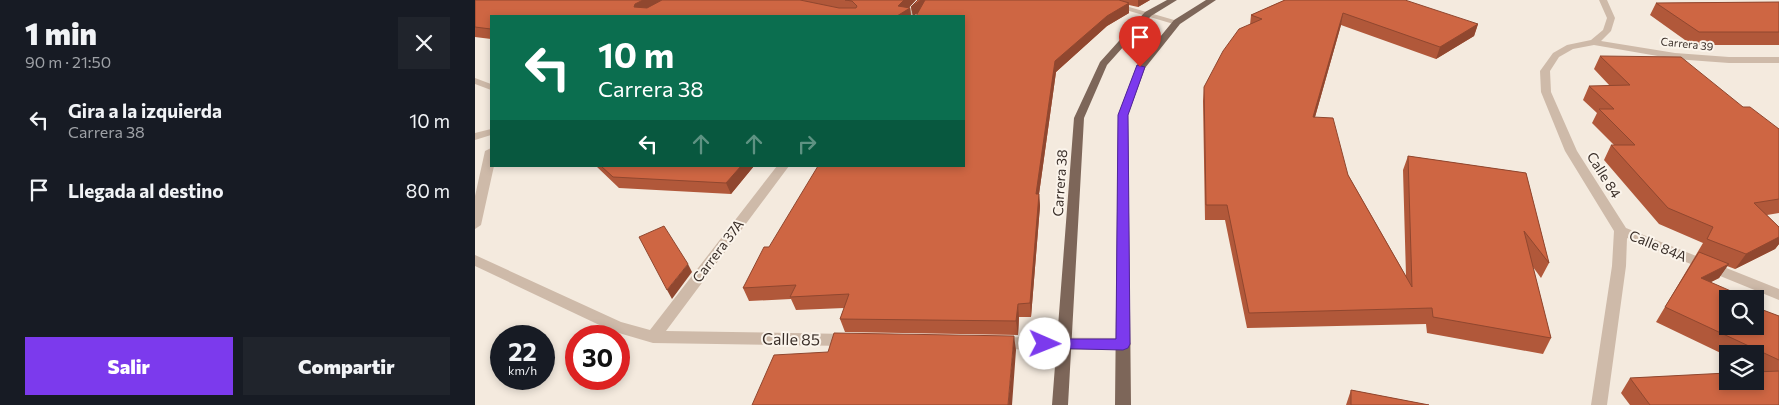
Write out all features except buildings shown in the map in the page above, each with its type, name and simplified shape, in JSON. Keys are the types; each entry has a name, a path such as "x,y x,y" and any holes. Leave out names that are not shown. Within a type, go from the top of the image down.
{"main road":[{"name":"Carrera 38","path":"1061,405 1079,118 1103,64 1148,14 1173,0"},
{"path":"1123,405 1123,115 1140,67 1177,22 1212,0"}],"street":[{"path":"906,15 924,0"},
{"path":"1096,0 1177,22"},
{"path":"1594,42 1607,31 1611,18 1603,0"},
{"name":"Carrera 39","path":"1594,42 1675,56 1729,60 1779,60"},
{"name":"Calle 84","path":"1594,42 1570,47 1556,55 1545,71 1545,92 1571,151 1621,231"},
{"path":"475,81 490,87"},
{"path":"475,137 490,132"},
{"path":"475,225 490,157"},
{"name":"Carrera 37A","path":"653,337 782,167"},
{"path":"1599,405 1619,266 1621,231"},
{"name":"Calle 84A","path":"1621,231 1779,295"},
{"name":"Calle 85","path":"475,260 617,327 653,337 858,341"},
{"path":"986,343 1123,344"}],"route":[{"path":"1045,344 1123,344 1123,115 1140,67"}]}
